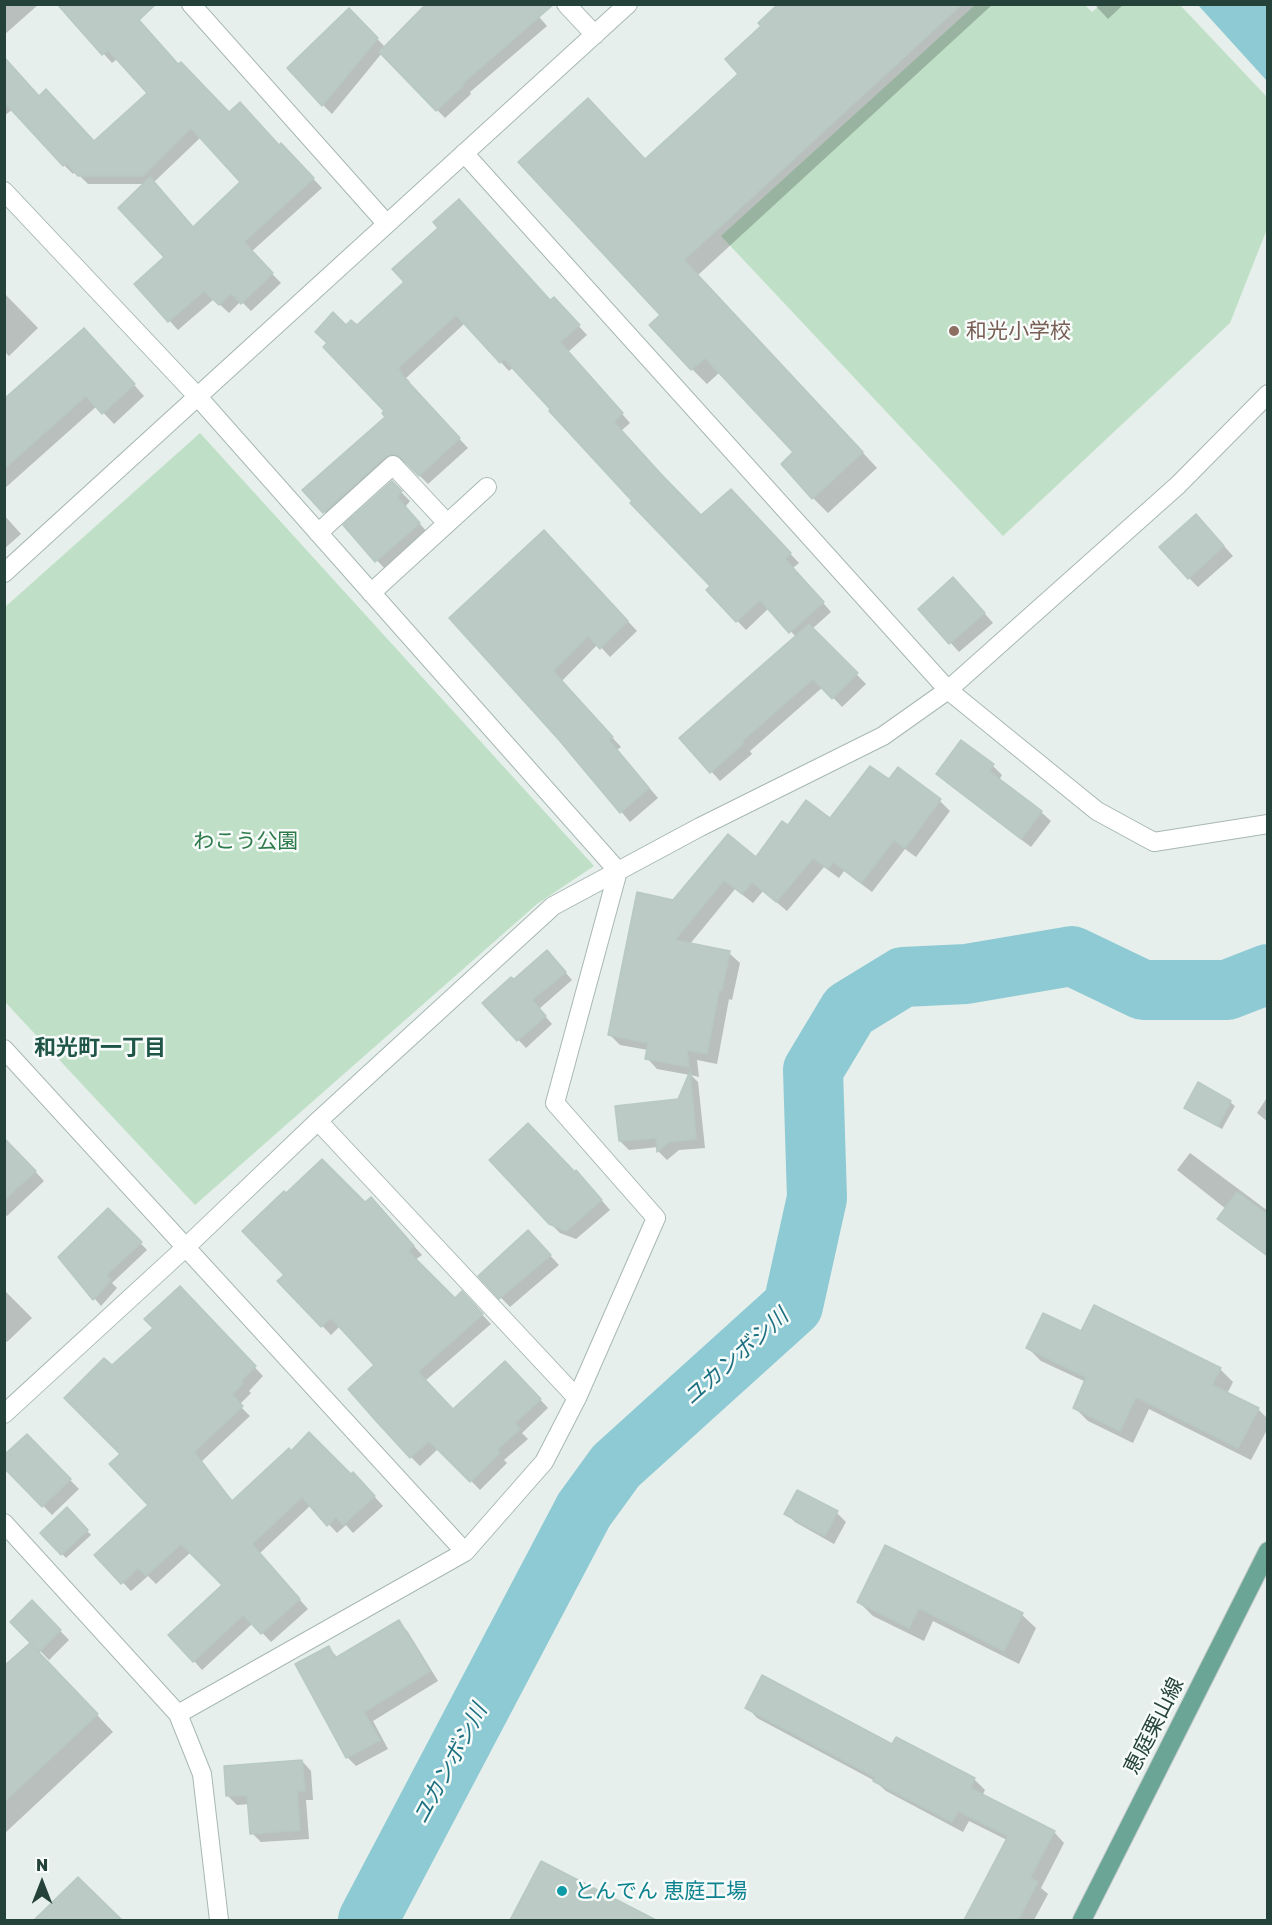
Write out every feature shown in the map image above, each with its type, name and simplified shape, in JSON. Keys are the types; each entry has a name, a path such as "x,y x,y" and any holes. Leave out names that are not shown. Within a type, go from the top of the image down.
{"main road":[{"name":"恵庭栗山線","path":"1082,1920 1268,1551"}],"street":[{"path":"191,4 386,223"},
{"path":"566,4 595,35"},
{"path":"4,573 628,4"},
{"path":"464,153 948,690 1097,811 1154,842 1268,824"},
{"path":"4,191 198,397 618,871"},
{"path":"4,1414 186,1247 318,1120 553,906 700,827 884,736 948,690 1178,485 1268,394"},
{"path":"318,533 393,465 447,523"},
{"path":"371,593 487,487"},
{"path":"178,1714 465,1552 544,1462 577,1398 656,1218 555,1103 618,871"},
{"path":"4,1049 465,1552"},
{"path":"318,1120 577,1398"},
{"path":"4,1523 178,1714 202,1774 219,1920"}],"green space":[{"path":"975,5 1085,5 1092,12 1100,5 1180,5 1267,97 1267,229 1230,323 1003,536 721,236"},
{"name":"わこう公園","path":"200,433 594,866 537,904 195,1205 5,1002 4,608"}],"water":[{"path":"1198,5 1267,5 1267,81"}],"building":[{"path":"57,4 156,4 139,20 178,64 181,62 229,112 240,102 279,145 281,143 314,178 244,242 273,273 241,304 231,293 219,305 204,291 168,322 134,284 164,257 118,208 150,177 193,227 240,182 191,128 143,176 78,176 66,163 63,166 4,102 4,57 39,96 46,89 94,141 147,93 108,50 102,55"},
{"path":"426,4 554,4 463,83 464,85 436,111 379,52"},
{"path":"778,4 962,4 684,260 863,452 812,499 781,464 793,452 705,358 691,370 649,325 660,315 518,162 588,98 645,159 738,74 725,59 761,26 758,23"},
{"path":"349,8 378,38 322,106 287,68"},
{"path":"459,199 550,300 554,297 580,325 560,342 623,413 614,422 661,474 701,515 731,489 791,553 785,559 824,602 789,633 760,600 736,622 706,590 710,586 630,503 632,501 549,411 550,409 504,359 500,363 456,315 398,368 460,438 419,476 397,454 386,456 323,513 302,490 385,417 382,413 384,411 323,347 327,343 315,332 333,312 346,325 351,320 357,325 404,282 392,269 438,228 433,222"},
{"path":"84,328 135,384 102,414 86,396 4,469 4,399"},
{"path":"392,481 402,491 397,497 420,523 375,562 343,525"},
{"path":"1196,514 1224,546 1188,579 1159,547"},
{"path":"544,530 628,621 600,649 588,636 553,671 613,737 609,740 649,788 620,813 559,740 449,618"},
{"path":"953,577 985,613 949,644 918,609"},
{"path":"809,624 858,673 832,699 813,679 742,741 744,743 710,773 679,738"},
{"path":"961,740 994,764 989,771 1042,811 1021,839 936,774"},
{"path":"870,766 889,779 898,767 941,799 905,848 894,840 861,883 833,862 828,869 813,858 776,902 752,882 742,894 724,880 675,940 730,951 722,990 719,990 707,1054 687,1050 689,1067 645,1059 648,1043 608,1035 637,892 673,900 728,834 756,857 782,821 788,825 806,800 830,818"},
{"path":"547,950 566,972 532,1000 546,1016 517,1041 482,1003 511,977 514,979"},
{"path":"690,1071 696,1139 669,1142 657,1152 656,1138 619,1141 615,1106 678,1099"},
{"path":"1198,1082 1231,1101 1218,1126 1184,1108"},
{"path":"528,1123 575,1172 576,1170 602,1200 566,1231 549,1224 489,1160"},
{"path":"4,1138 36,1171 4,1200"},
{"path":"322,1159 365,1202 371,1197 414,1246 408,1251 455,1298 462,1291 483,1314 418,1372 453,1409 505,1361 541,1399 515,1423 520,1429 497,1450 500,1453 470,1482 429,1441 410,1458 376,1421 348,1389 374,1365 331,1318 321,1327 277,1281 284,1275 242,1231"},
{"path":"1237,1192 1268,1215 1268,1256 1217,1219"},
{"path":"108,1208 142,1242 106,1275 111,1280 93,1300 58,1257"},
{"path":"528,1230 551,1255 499,1299 478,1276"},
{"path":"180,1286 256,1366 241,1381 243,1383 232,1395 243,1406 194,1452 232,1501 289,1448 291,1451 309,1432 351,1474 353,1472 375,1496 343,1525 336,1517 327,1526 302,1497 252,1544 300,1599 261,1634 243,1615 193,1662 168,1635 222,1585 181,1544 146,1576 138,1568 121,1584 94,1555 148,1505 109,1464 120,1454 64,1398 104,1358 112,1365 153,1328 144,1319"},
{"path":"1094,1305 1221,1368 1212,1385 1259,1408 1238,1448 1136,1397 1120,1431 1073,1408 1086,1377 1026,1348 1043,1313 1081,1331"},
{"path":"27,1434 71,1479 42,1507 4,1468 4,1455"},
{"path":"797,1490 838,1511 825,1536 784,1514"},
{"path":"67,1507 88,1530 61,1555 40,1533"},
{"path":"885,1545 1023,1613 1004,1651 919,1608 909,1628 857,1602"},
{"path":"32,1600 61,1630 39,1652 10,1622"},
{"path":"399,1620 430,1671 364,1712 380,1740 346,1758 295,1664 329,1646 335,1658"},
{"path":"30,1643 98,1714 4,1802 4,1666"},
{"path":"762,1675 892,1744 896,1737 975,1778 970,1788 1055,1831 1030,1878 1038,1882 1018,1920 964,1920 1008,1836 958,1811 952,1822 873,1781 875,1777 745,1708"},
{"path":"302,1760 305,1791 297,1791 300,1830 250,1834 247,1795 226,1796 224,1766"},
{"name":"とんでん 恵庭工場","path":"541,1861 656,1920 510,1920"},
{"path":"78,1877 122,1920 34,1920"}],"waterway":[{"name":"ユカンボシ川","path":"368,1920 584,1510 616,1466 793,1306 817,1198 813,1070 849,1010 903,977 966,974 1072,956 1143,990 1227,990 1268,974"}],"place":[{"name":"和光小学校","path":"954,331"},
{"name":"とんでん 恵庭工場","path":"562,1891"}],"district":[{"name":"和光町一丁目","path":"100,1048"}]}
